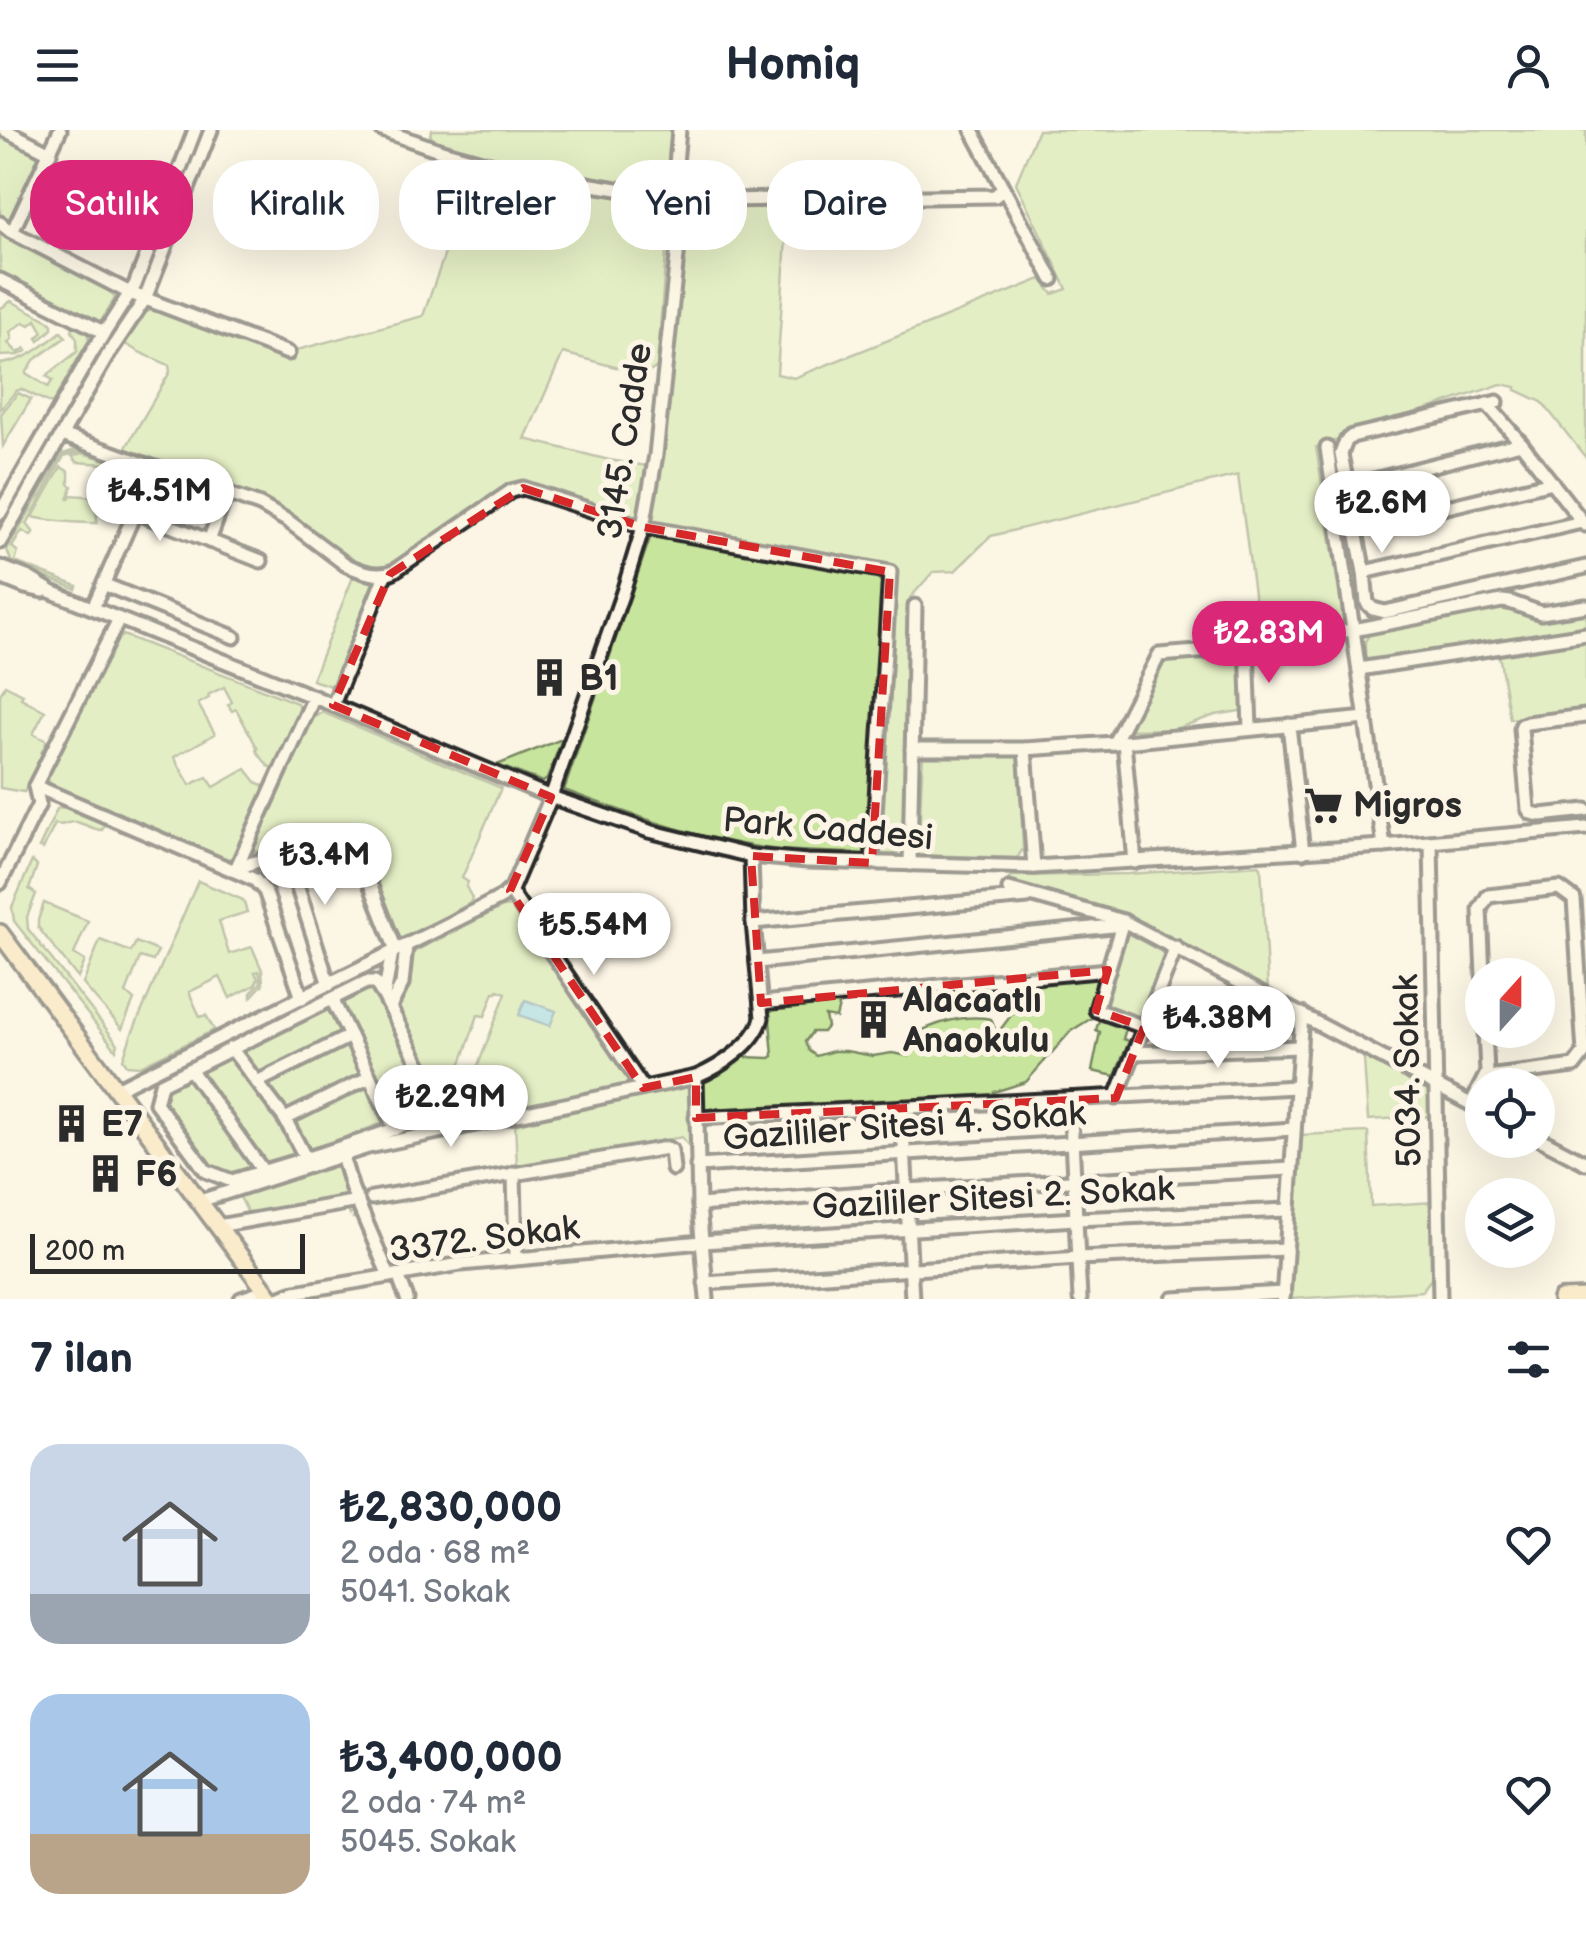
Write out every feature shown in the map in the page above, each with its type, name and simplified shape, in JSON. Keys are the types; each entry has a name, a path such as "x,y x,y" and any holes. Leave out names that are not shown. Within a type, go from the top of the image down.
{"main road":[{"path":"0,933 270,1296"},
{"path":"1561,1299 1586,1298"}],"street":[{"path":"4,130 50,153"},
{"path":"60,130 50,153 3,226 130,293 288,354"},
{"path":"0,512 103,332 130,293 195,130"},
{"path":"0,542 144,299 210,130"},
{"path":"382,130 469,159 611,187"},
{"path":"420,144 424,130"},
{"name":"3145. Cadde","path":"679,130 679,160"},
{"path":"972,130 1052,280"},
{"path":"747,200 995,196 1003,189"},
{"name":"3145. Cadde","path":"510,891 551,798 644,527 656,455 674,250"},
{"path":"0,280 103,332"},
{"path":"1364,572 1584,524 1492,403 1346,440 1341,454 1364,572 1366,603 1385,612 1586,567"},
{"path":"62,435 252,502 282,517 350,567 366,572 394,572 517,489 533,490 644,527 890,572 872,863"},
{"path":"1346,487 1521,443"},
{"path":"1327,448 1384,846"},
{"path":"1355,530 1552,482"},
{"path":"209,541 222,505"},
{"path":"93,608 135,512 261,561"},
{"name":"Park Caddesi","path":"0,567 551,798 649,831 750,856 1034,867 1431,843 1586,828"},
{"path":"332,705 384,574"},
{"name":"Park Caddesi","path":"0,577 52,592"},
{"path":"103,584 234,637"},
{"path":"1135,862 1119,742 1159,655 1236,650 1246,645 1353,630 1506,601 1541,613 1586,606"},
{"path":"910,864 915,606"},
{"path":"0,883 39,804 35,786 119,619"},
{"path":"1359,668 1586,634"},
{"path":"1246,645 1250,730"},
{"path":"235,871 314,698"},
{"path":"1586,716 1526,723 1521,729 1528,809 1541,815 1586,810"},
{"path":"912,749 1025,749 1366,718"},
{"path":"1289,726 1303,852"},
{"path":"1025,749 1034,867"},
{"path":"35,786 255,880 265,891 302,998"},
{"name":"5034. Sokak","path":"1431,843 1440,1299"},
{"path":"294,876 351,856 360,858 398,950 387,1001"},
{"path":"200,1201 378,1145 696,1077 716,1067 756,1032 762,1018 750,856"},
{"path":"235,871 259,860 280,862 294,876 330,992 394,1129"},
{"path":"1481,958 1480,909 1488,896 1560,888 1574,898 1584,1053 1574,1066 1555,1068"},
{"path":"1009,889 1123,924 1176,947 1465,1099"},
{"path":"117,1089 302,998 330,992 371,981 379,985 432,1090 432,1108 424,1116 232,1181 206,1171 156,1103 161,1084 231,1048 330,992 398,950 510,891 644,1088"},
{"path":"754,922 1034,897"},
{"path":"1123,924 1096,1010 1146,1022 1298,1012"},
{"path":"757,962 1123,924"},
{"path":"1116,1098 1176,947"},
{"path":"762,1004 1108,970"},
{"path":"1173,1299 1284,1296 1300,1047 1298,1012"},
{"path":"257,1082 350,1036"},
{"path":"1134,1054 1300,1047"},
{"path":"231,1048 285,1119 305,1157"},
{"path":"190,1069 263,1171"},
{"path":"285,1119 370,1077"},
{"path":"696,1077 706,1299"},
{"path":"696,1118 1296,1087"},
{"path":"1070,1099 1080,1299"},
{"path":"902,1107 912,1299"},
{"name":"Gazililer Sitesi 4. Sokak","path":"698,1166 1294,1130"},
{"path":"1555,1147 1586,1163"},
{"path":"372,1198 668,1148 673,1169"},
{"path":"342,1156 358,1201 407,1299"},
{"path":"699,1205 1291,1170"},
{"path":"514,1173 516,1258"},
{"path":"218,1226 358,1201"},
{"name":"Gazililer Sitesi 2. Sokak","path":"702,1242 1288,1210"},
{"name":"3372. Sokak","path":"241,1299 461,1264 702,1242"},
{"path":"705,1283 1078,1258 1286,1249"}],"highlighted area":[{"path":"523,488 643,527 890,572 872,863 751,856 761,1003 1108,970 1096,1010 1144,1027 1116,1098 696,1118 696,1077 643,1088 510,891 551,797 333,705 390,574"}],"green space":[{"path":"432,130 674,130 671,160 611,160 611,180 591,176 591,160 512,160 459,149 430,135"},
{"path":"1038,130 1586,130 1586,458 1542,402 1516,387 1501,384 1316,447 1344,623 1247,636 1257,627 1257,616 1238,475 991,536 955,571 933,572 910,598 904,842 897,854 876,854 897,573 891,567 653,523 685,250 747,250 747,207 767,208 767,250 785,250 777,374 794,378 1041,279 1053,294 1067,289 1016,183"},
{"path":"0,132 43,154 40,160 30,160 30,182 13,219 7,222 0,217"},
{"path":"591,192 611,196 611,250 666,250 657,367 645,375 563,353 525,439 647,466 638,520 527,482 507,487 392,567 372,566 340,555 270,506 125,449 170,372 169,365 122,342 142,314 154,309 293,361 297,350 423,316 446,250 591,250"},
{"path":"3,231 30,245 30,250 39,250 104,284 115,298 100,323 0,276"},
{"path":"11,301 49,321 52,329 39,341 37,338 43,332 36,320 30,325 24,322 10,332 12,339 8,343 18,353 25,348 27,351 19,355 0,356 0,309"},
{"path":"69,323 87,333 89,340 52,404 21,389 0,410 0,364 25,357 61,332 66,337 34,360 26,373 48,387 53,380 46,376 77,352 77,339"},
{"path":"18,393 31,399 3,446 1,414"},
{"path":"81,448 119,458 81,451 64,456 27,524 34,533 31,536 22,531 12,547 18,552 15,562 77,586 76,589 12,564 7,550 63,454"},
{"path":"82,453 133,468 125,488 119,493 119,465 77,462 72,456"},
{"path":"61,467 69,472 72,486 68,500 71,495 96,497 97,523 33,517"},
{"path":"651,535 877,577 883,584 866,854 780,850 725,841 564,790"},
{"path":"352,572 376,584 340,676 331,686 312,680"},
{"path":"1498,608 1536,618 1586,611 1586,629 1365,665 1365,641 1373,630"},
{"path":"123,635 297,703 302,713 276,769 268,766 256,750 236,709 232,711 228,705 232,702 224,687 198,704 215,734 174,757 190,785 207,777 214,787 246,769 267,788 236,856 226,860 51,785 47,778"},
{"path":"1586,640 1586,710 1510,719 1499,654"},
{"path":"1244,653 1246,710 1215,715 1175,729 1125,730 1163,659"},
{"path":"5,685 45,711 33,734 47,741 41,753 44,755 24,792 0,788 0,695"},
{"path":"322,712 501,788 462,878 468,882 470,903 398,943 353,851 295,868 282,857 253,851 313,719"},
{"path":"562,739 543,782 497,765"},
{"path":"1019,753 1023,849 1017,858 918,855 923,755"},
{"path":"64,807 105,823 102,830 76,822 55,824 43,849 39,848 57,809"},
{"path":"32,861 37,866 29,889 36,894 27,917 28,929 118,1044 116,1050 14,921 12,907"},
{"path":"1259,865 1268,991 1118,914 1003,884 1013,876 1128,874"},
{"path":"198,881 243,900 247,912 219,921 229,954 252,947 262,970 263,984 251,997 261,982 259,971 255,972 255,985 230,998 220,977 189,992 200,1017 206,1015 214,1030 140,1066 127,1065 123,1059 131,1036"},
{"path":"44,903 88,921 74,954 85,961 78,978 38,927"},
{"path":"503,907 520,909 632,1078 629,1086 440,1130 437,1116 460,1103 465,1095 473,1097 482,1073 477,1068 506,993 494,992 485,1016 478,1015 452,1089 458,1092 448,1098 436,1091 395,1004 405,972 411,972 412,953"},
{"path":"1125,932 1167,955 1139,1017 1103,1003"},
{"path":"100,940 131,952 136,942 158,951 153,961 140,957 126,993 134,1000 122,1029 83,984"},
{"path":"1099,974 1091,1013 1095,1016 1071,1031 1026,1082 994,1092 992,1097 710,1114 703,1109 704,1080 744,1057 773,1056 769,1009 840,1002 836,1018 825,1016 827,1027 823,1032 812,1032 805,1042 816,1056 846,1051 909,1056 909,1038 949,1021 991,1019 997,1034 1015,1010 981,1007 973,988"},
{"path":"372,985 426,1096 425,1103 394,1117 340,1003"},
{"path":"330,1006 346,1036 262,1077 241,1049"},
{"path":"1100,1017 1127,1025 1123,1039 1129,1041 1115,1076 1092,1071"},
{"path":"348,1041 363,1076 290,1112 264,1082"},
{"path":"1361,1053 1430,1089 1433,1116 1368,1120"},
{"path":"228,1056 296,1151 295,1155 265,1164 198,1072"},
{"path":"188,1076 255,1167 230,1175 209,1168 160,1101 163,1088"},
{"path":"369,1081 386,1118 382,1123 306,1150 295,1118"},
{"path":"690,1084 692,1151 682,1137 517,1167 515,1121"},
{"path":"1368,1132 1371,1206 1434,1202 1434,1275 1422,1291 1290,1299 1300,1135"},
{"path":"347,1156 356,1189 377,1234 353,1218 355,1211 350,1215 348,1210 236,1228 249,1215 239,1195"}],"water":[{"path":"525,1000 556,1011 550,1026 519,1015"}],"place":[{"name":"B1","path":"549,678"},
{"name":"Migros","path":"1323,805"},
{"name":"Alacaatlı Anaokulu","path":"873,1020"},
{"name":"E7","path":"71,1124"},
{"name":"F6","path":"105,1174"}]}
